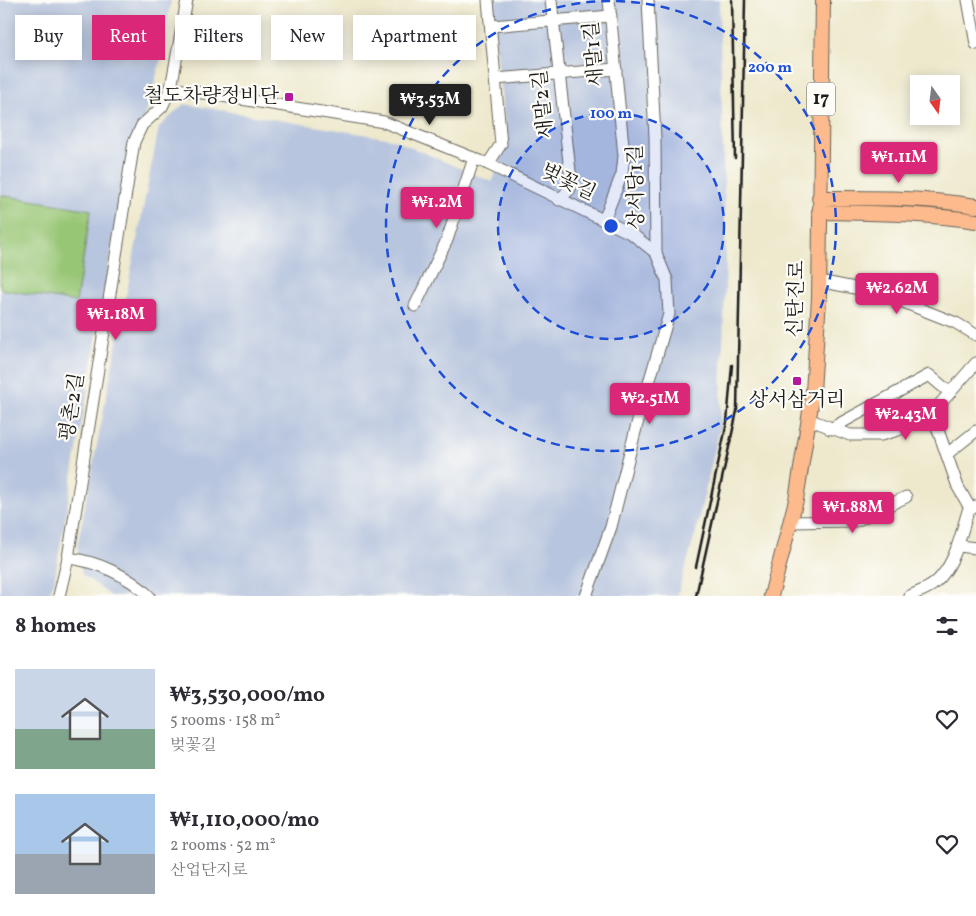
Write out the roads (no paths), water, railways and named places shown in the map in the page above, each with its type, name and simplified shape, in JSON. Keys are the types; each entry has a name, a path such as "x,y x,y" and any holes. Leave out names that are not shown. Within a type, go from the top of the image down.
{"main road":[{"name":"신탄진로","path":"771,596 790,522 813,392 819,281 823,0"},
{"path":"819,198 914,199 976,206"},
{"path":"819,212 891,213 943,216 976,221"}],"street":[{"name":"평촌2길","path":"59,596 68,558 134,142 142,124 162,107 171,88 187,0"},
{"path":"488,0 500,144 488,164"},
{"name":"새말2길","path":"552,0 570,171 570,189 559,200"},
{"name":"새말1길","path":"604,220 622,174 624,156 609,0"},
{"name":"상서당1길","path":"648,0 655,148 656,253"},
{"path":"968,0 976,44"},
{"path":"491,26 611,16"},
{"path":"495,79 616,69"},
{"name":"벚꽃길","path":"171,88 384,122 488,164 632,234 656,253 667,280 669,314 636,424 611,527 586,596"},
{"path":"415,306 447,240 474,158"},
{"path":"819,281 880,293 930,315 956,323 976,335"},
{"path":"808,419 830,429 850,435 881,435 915,422 932,413 976,363"},
{"path":"830,429 929,375 949,392"},
{"path":"910,596 934,584 959,546 973,507 958,487 932,413"},
{"path":"947,454 976,431"},
{"path":"790,522 856,521 906,497"},
{"path":"959,546 976,548"},
{"path":"68,558 87,560 136,585 149,596"}],"railway":[{"path":"732,0 735,158"},
{"path":"696,596 737,411 745,0"},
{"path":"696,567 727,422 732,365"}],"place":[{"name":"철도차량정비단","path":"289,97"},
{"name":"상서삼거리","path":"797,381"}]}
